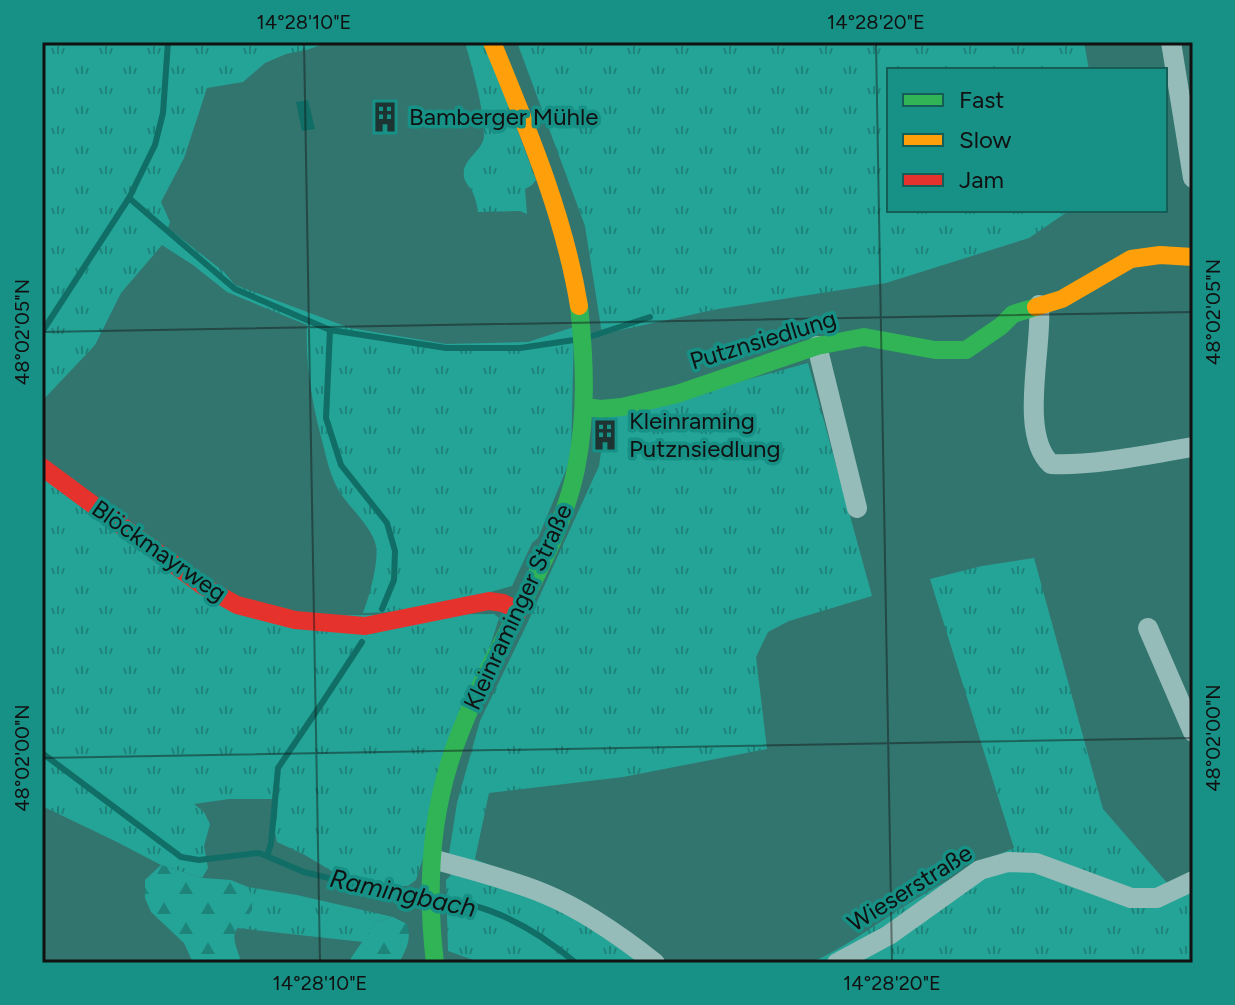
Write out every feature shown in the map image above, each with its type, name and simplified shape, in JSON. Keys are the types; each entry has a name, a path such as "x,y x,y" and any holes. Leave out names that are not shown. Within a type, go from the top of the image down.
{"street":[{"name":"Kleinraminger Straße","path":"434,954 432,866 440,800 449,765 463,725 556,534 576,468 585,407 585,338 575,273 554,196 492,42"},
{"path":"1171,42 1193,178"},
{"name":"Putznsiedlung","path":"585,407 622,407 677,394 817,346 864,337 935,350 966,350 1013,314 1062,299 1131,259 1160,255 1193,257"},
{"path":"1039,305 1035,417 1038,438 1051,464 1143,456 1193,447"},
{"path":"817,346 857,508"},
{"name":"Blöckmayrweg","path":"42,467 203,586 237,605 295,620 365,626 489,601 503,603 519,611"},
{"path":"1148,628 1193,732"},
{"name":"Wieserstraße","path":"837,963 889,935 980,870 1008,862 1036,863 1131,898 1157,898 1193,881"},
{"path":"432,866 505,879 548,895 594,920 655,963"}],"green space":[{"path":"42,42 330,42 265,63 243,82 207,88 184,158 161,202 170,222 168,228 224,272 235,285 350,328 446,344 528,342 574,327 571,458 538,538 532,543 512,586 422,611 363,613 375,570 376,546 370,531 342,496 330,469 311,387 307,325 227,292 162,245 121,293 95,345 42,401"},
{"path":"465,42 485,42 536,180 525,189 527,214 520,211 478,212 474,195 465,179 466,165 481,145 484,134 480,99"},
{"path":"517,42 1084,42 1089,68 887,68 887,212 1067,212 1029,238 886,283 718,309 602,334 585,226"},
{"path":"808,363 872,596 789,621 768,632 756,657 767,749 623,777 489,793 475,859 526,880 664,963 482,963 448,951 446,880 451,875 449,854 457,803 480,721 599,466 606,418"},
{"path":"42,475 253,616 494,614 499,618 416,880 408,886 389,886 335,873 277,842 273,822 277,819 278,785 274,786 272,799 229,799 194,804 204,812 210,824 204,846 208,868 202,878 161,865 42,806"},
{"path":"1034,558 1103,809 1168,884 1193,885 1193,963 810,963 845,945 942,884 1014,848 930,579 982,566"},
{"path":"161,865 202,878 231,880 248,887 252,910 234,936 240,958 238,963 193,963 184,943 151,912 145,898 145,880"},
{"path":"248,887 393,917 376,922 363,942 237,928 252,910"},
{"path":"393,917 407,924 409,935 399,963 350,963 376,922"}],"shaded area":[{"path":"308,100 315,129 302,131 296,102"}],"waterway":[{"name":"Ramingbach","path":"42,332 129,198 155,145 163,113 168,42"},
{"name":"Ramingbach","path":"129,198 235,289 330,330 326,418 341,465 387,523 395,551 394,580 382,609"},
{"path":"589,337 650,317"},
{"path":"330,330 446,348 520,348 574,340"},
{"name":"Ramingbach","path":"267,856 271,844 278,768 362,642"},
{"name":"Ramingbach","path":"42,753 181,857 199,860 259,853 304,872 421,897"},
{"name":"Ramingbach","path":"440,900 486,909 514,921 576,963"}],"traffic: fast":[{"path":"435,963 431,888 434,838 442,788 476,696 556,532 576,469 584,388 579,306"},
{"path":"585,407 622,407 677,394 817,346 864,337 935,350 966,350 1013,314 1036,307"}],"traffic: slow":[{"path":"492,42 554,205 579,306"},
{"path":"1036,307 1062,299 1131,259 1160,255 1193,257"}],"traffic: jam":[{"path":"42,467 203,586 237,605 295,620 365,626 489,601 503,603 519,611"}],"place":[{"name":"Bamberger Mühle","path":"385,117"},
{"name":"Kleinraming Putznsiedlung","path":"605,435"}]}
